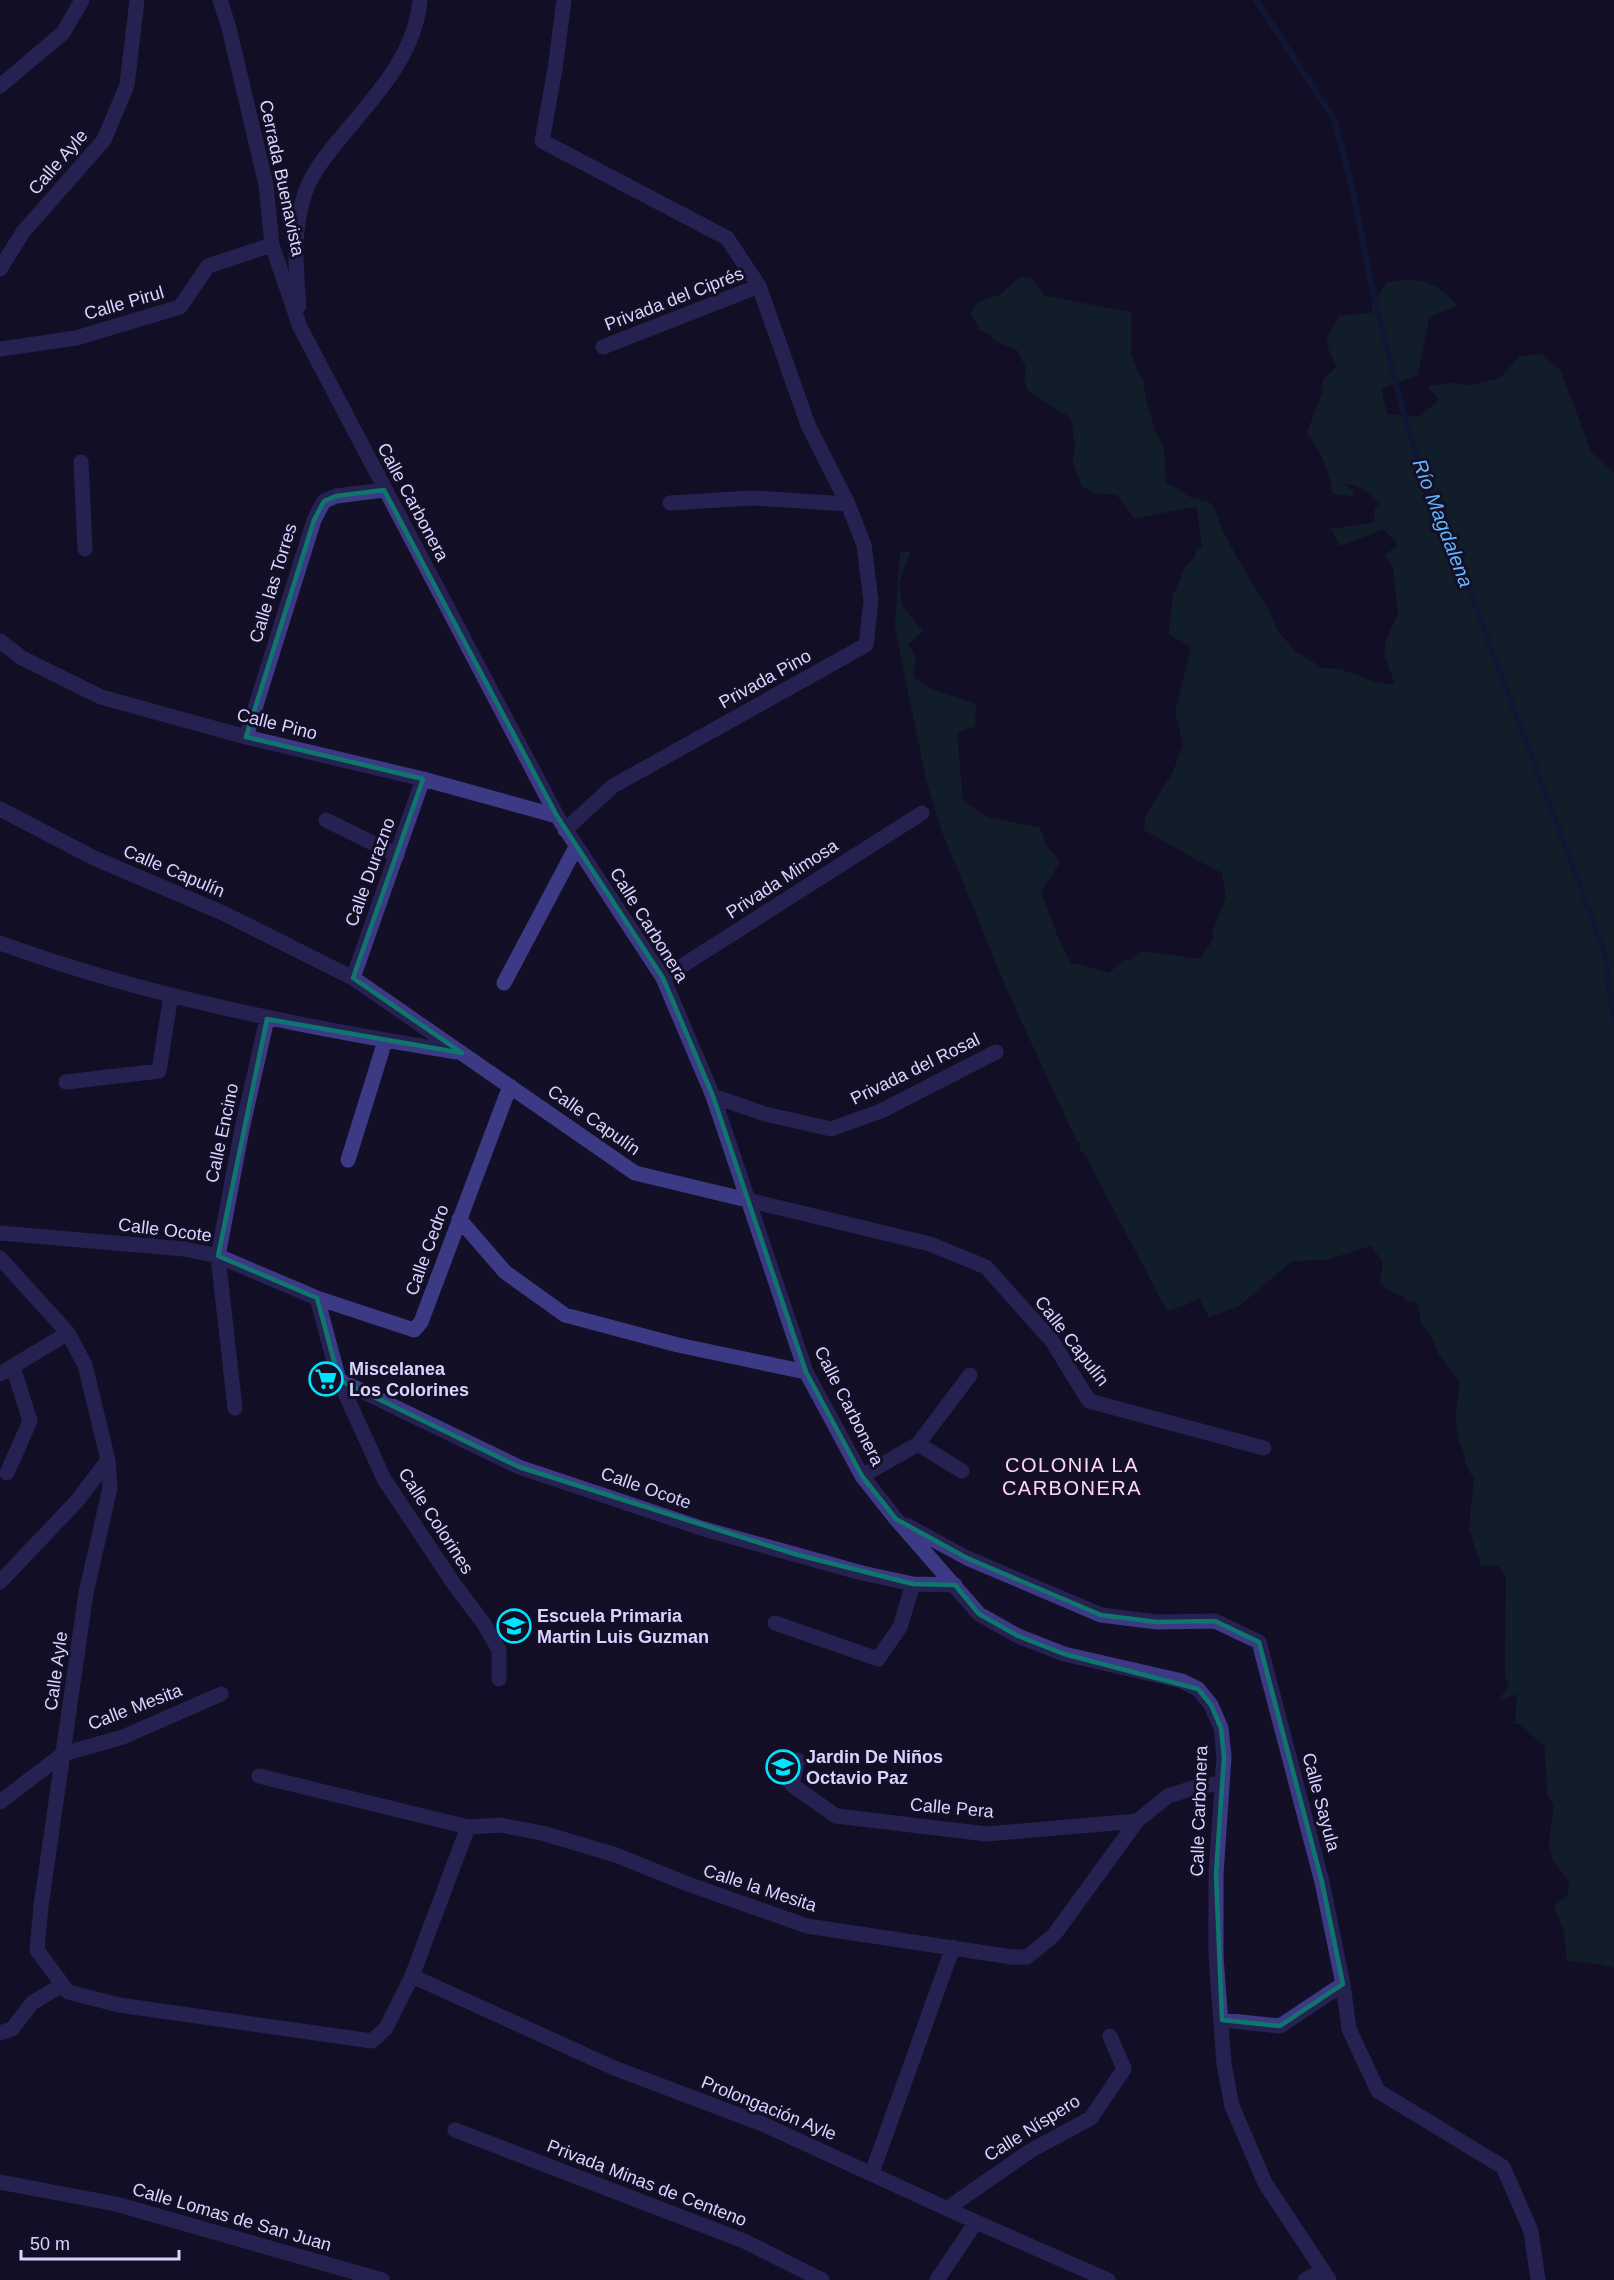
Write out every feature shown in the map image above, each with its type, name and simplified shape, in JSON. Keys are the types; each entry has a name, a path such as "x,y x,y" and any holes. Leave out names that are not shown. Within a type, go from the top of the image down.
{"street":[{"path":"0,86 63,33 82,0"},
{"name":"Calle Ayle","path":"0,269 23,232 104,140 126,85 137,0"},
{"name":"Cerrada Buenavista","path":"220,0 229,28 266,185 272,245 300,327"},
{"path":"300,327 295,240 305,192 324,158 400,64 418,20 420,0"},
{"path":"564,0 542,141 727,238 759,286 808,425 848,504"},
{"name":"Calle Pirul","path":"0,349 76,338 180,307 208,266 272,245"},
{"name":"Privada del Ciprés","path":"603,347 759,286"},
{"name":"Calle Carbonera","path":"300,327 557,816 663,978 713,1096 806,1372 862,1476 896,1519 979,1614 1018,1636 1064,1654 1182,1681 1198,1689 1211,1705 1221,1728 1224,1757 1216,1874 1216,1956 1224,2064 1232,2106 1265,2182 1326,2275"},
{"path":"81,462 85,549"},
{"name":"Calle las Torres","path":"246,737 314,520 324,501 336,496 384,490"},
{"path":"670,503 753,498 848,504"},
{"name":"Privada Pino","path":"565,830 614,786 866,645 871,601 864,545 848,504"},
{"name":"Calle Pino","path":"0,641 22,658 101,697 246,737 423,779 557,816"},
{"name":"Calle Durazno","path":"353,978 423,779"},
{"name":"Calle Capulín","path":"0,809 94,858 223,913 353,978 635,1173 930,1244 986,1267 1052,1341 1089,1401 1264,1448"},
{"name":"Privada Mimosa","path":"663,978 922,813"},
{"path":"326,820 397,855"},
{"path":"504,983 576,847"},
{"path":"0,943 171,995 267,1019 462,1053"},
{"path":"66,1082 159,1071 171,995"},
{"name":"Calle Encino","path":"235,1408 219,1256 242,1129 267,1019"},
{"path":"348,1160 385,1041"},
{"name":"Privada del Rosal","path":"713,1096 765,1114 831,1129 881,1111 996,1052"},
{"name":"Calle Cedro","path":"317,1298 414,1330 421,1322 510,1086"},
{"path":"459,1219 506,1272 565,1315 678,1345 806,1372"},
{"name":"Calle Ocote","path":"0,1233 184,1249 219,1256 317,1298"},
{"name":"Calle Ayle","path":"0,1258 68,1333 85,1365 108,1460 110,1488 86,1593 41,1906 37,1950 68,1992 109,2003 372,2041 386,2028 412,1976"},
{"name":"Calle Colorines","path":"317,1298 339,1380 384,1479 454,1584 484,1624 499,1650 499,1679"},
{"path":"7,1473 30,1421 6,1371 68,1333"},
{"path":"862,1476 918,1444 970,1375"},
{"name":"Calle Ocote","path":"339,1380 519,1467 704,1529 862,1573 913,1584 955,1586"},
{"path":"918,1444 962,1471"},
{"path":"2,1578 76,1501 108,1460"},
{"name":"Calle Sayula","path":"896,1519 967,1558 1101,1615 1157,1622 1215,1621 1259,1642 1322,1882 1343,1984 1348,2029 1378,2091 1503,2167 1531,2231 1538,2280"},
{"path":"776,1623 878,1659 900,1627 913,1584"},
{"name":"Calle Mesita","path":"63,1754 123,1737 221,1694"},
{"path":"0,1802 63,1754"},
{"name":"Calle Pera","path":"798,1760 792,1785 836,1816 987,1834 1137,1821"},
{"name":"Calle la Mesita","path":"259,1776 468,1827 500,1825 542,1833 616,1856 807,1926 1012,1957 1027,1957 1054,1935 1137,1821 1168,1796 1196,1787 1222,1783"},
{"path":"412,1976 468,1827"},
{"path":"872,2173 953,1947"},
{"name":"Prolongación Ayle","path":"412,1976 614,2068 765,2125 1108,2280"},
{"path":"1222,2020 1280,2026 1343,1984"},
{"path":"0,2033 12,2029 32,2003 62,1985"},
{"name":"Calle Níspero","path":"948,2208 1030,2151 1091,2118 1124,2069 1110,2036"},
{"name":"Privada Minas de Centeno","path":"455,2130 744,2241 822,2280"},
{"name":"Calle Lomas de San Juan","path":"0,2182 116,2204 382,2280"},
{"path":"937,2280 976,2222"},
{"path":"1305,2280 1326,2275"}],"highlighted area":[{"path":"384,490 557,816 663,978 713,1096 806,1372 862,1476 896,1519 967,1558 1101,1615 1157,1622 1215,1621 1259,1642 1322,1882 1343,1984 1280,2026 1222,2020 1216,1874 1224,1757 1221,1728 1211,1705 1198,1689 1064,1654 1018,1636 979,1614 955,1585 913,1584 798,1555 519,1467 339,1380 317,1298 218,1256 267,1019 462,1053 353,978 423,779 246,737 314,520 324,501 336,496"}],"green space":[{"path":"1020,277 1031,278 1045,296 1131,312 1131,354 1143,379 1156,433 1164,448 1166,482 1192,498 1209,502 1278,631 1295,651 1322,668 1340,669 1378,683 1395,684 1384,655 1386,640 1398,614 1393,566 1385,555 1398,545 1384,529 1340,546 1331,529 1374,522 1375,508 1381,503 1359,487 1343,483 1354,491 1353,496 1333,494 1324,462 1307,433 1322,393 1323,379 1337,367 1329,351 1328,336 1340,316 1372,313 1373,304 1387,282 1409,280 1426,283 1442,291 1458,306 1429,317 1418,375 1381,389 1387,414 1419,417 1439,400 1427,386 1451,383 1470,385 1500,378 1519,357 1541,354 1561,371 1591,452 1614,473 1614,1968 1601,1964 1567,1961 1564,1932 1554,1906 1568,1895 1569,1881 1553,1860 1549,1845 1554,1804 1547,1795 1545,1747 1520,1724 1515,1724 1517,1694 1499,1700 1509,1685 1505,1676 1506,1576 1498,1566 1481,1565 1469,1529 1474,1478 1467,1465 1457,1432 1456,1416 1460,1382 1439,1355 1432,1337 1421,1323 1417,1302 1407,1301 1403,1296 1380,1284 1383,1262 1371,1246 1326,1260 1292,1261 1239,1306 1209,1317 1199,1298 1167,1311 1088,1157 1080,1151 1080,1142 1076,1141 1008,992 941,829 926,779 895,628 900,551 910,552 899,584 902,606 923,631 908,644 916,659 913,677 931,689 976,704 975,726 957,733 963,801 987,817 1040,828 1047,847 1060,862 1041,892 1059,940 1071,964 1109,973 1125,959 1131,960 1141,951 1200,959 1213,940 1213,931 1226,896 1222,873 1144,830 1145,817 1173,772 1183,744 1175,711 1191,647 1169,634 1173,595 1185,568 1202,546 1197,508 1191,507 1135,519 1117,495 1095,493 1082,486 1073,463 1075,445 1071,418 1029,392 1024,381 1026,368 1017,350 995,341 991,335 978,329 978,324 970,315 977,303 1001,294"}],"waterway":[{"name":"Río Magdalena","path":"1256,0 1334,119 1352,187 1371,283 1400,400 1427,492 1456,553 1604,951 1614,1019"}],"place":[{"name":"Miscelanea Los Colorines","path":"326,1379"},
{"name":"Escuela Primaria Martin Luis Guzman","path":"514,1626"},
{"name":"Jardin De Niños Octavio Paz","path":"783,1767"}],"district":[{"name":"COLONIA LA CARBONERA","path":"1072,1476"}]}
